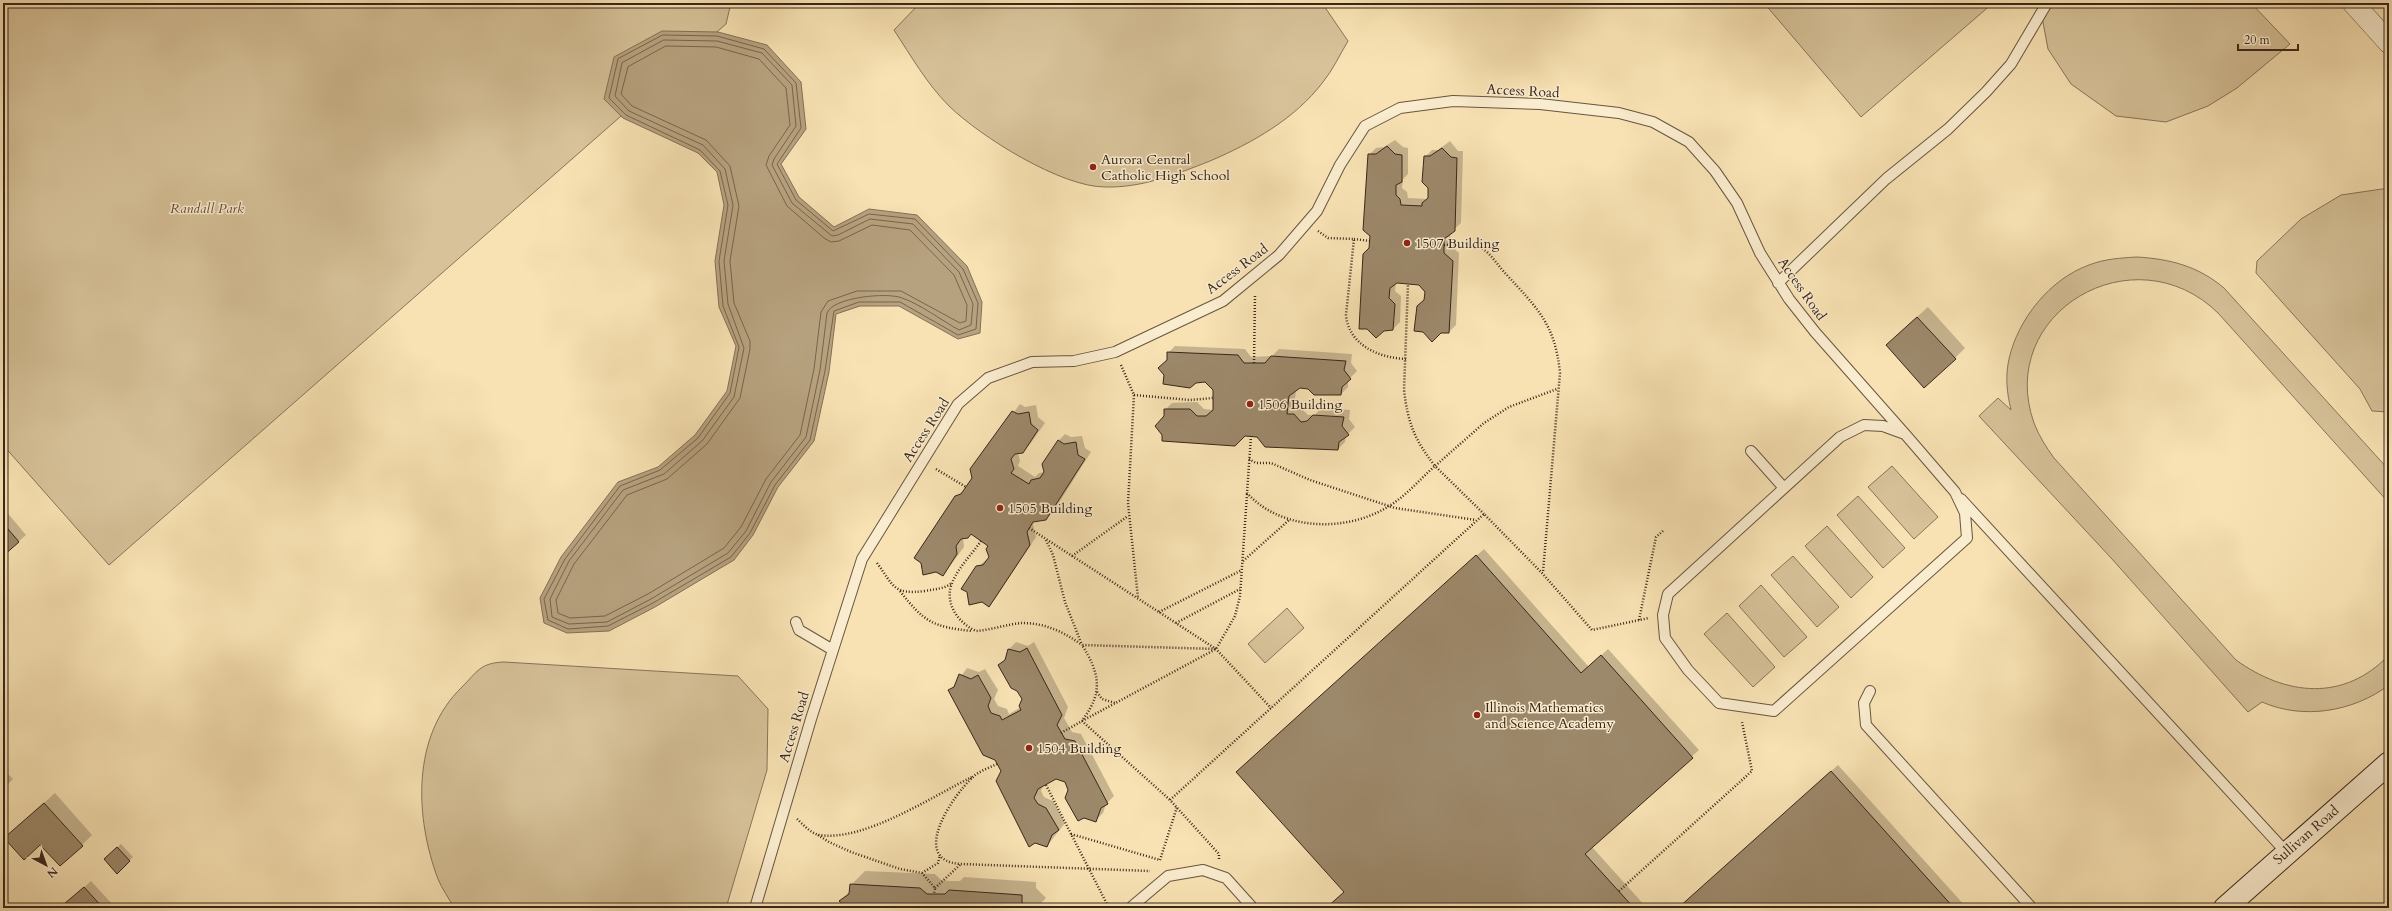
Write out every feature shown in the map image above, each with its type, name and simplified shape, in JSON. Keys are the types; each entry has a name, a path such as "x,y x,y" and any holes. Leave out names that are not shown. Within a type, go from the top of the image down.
{"street":[{"path":"2353,3 2389,43"},
{"name":"Sullivan Road","path":"2225,908 2286,852 2389,763"}],"lane":[{"path":"1778,283 1886,179 1948,129 1986,92 2012,64 2047,3"},
{"name":"Access Road","path":"755,908 784,808 862,559 958,404 988,378 1032,362 1074,361 1115,352 1223,301 1279,255 1317,211 1340,165 1365,126 1400,108 1454,101 1540,104 1619,113 1652,122 1689,142 1715,170 1737,203 1760,253 1778,283 1815,332 1955,492"},
{"path":"1905,434 1883,426 1864,425 1840,437 1668,594 1663,615 1665,638 1688,670 1719,703 1774,711 1967,538 1965,513 1955,492"},
{"path":"1751,451 1784,488"},
{"path":"1955,492 2286,852"},
{"path":"796,622 799,630 833,650"},
{"path":"1870,691 1864,702 1866,725 2032,908"},
{"path":"1130,908 1166,874 1203,870 1226,878 1252,908"}],"path":[{"path":"1306,224 1328,238 1370,240"},
{"path":"1354,239 1346,316 1347,325 1362,344 1380,356 1406,359"},
{"path":"1444,245 1460,243 1483,249 1538,309 1551,329 1558,352 1560,373 1542,573"},
{"path":"1254,363 1255,275"},
{"path":"1408,284 1404,390 1408,420 1417,441 1435,466 1542,573 1592,630 1663,615"},
{"path":"1115,352 1134,395 1129,515 1138,599"},
{"path":"1247,493 1252,499 1289,520 1323,524 1343,523 1359,519 1389,506 1484,423 1509,407 1558,389"},
{"path":"1134,395 1190,400 1213,398"},
{"path":"1062,733 1216,649 1236,616 1241,589 1251,436"},
{"path":"1249,459 1256,463 1271,463 1310,480 1389,506 1476,520"},
{"path":"923,461 966,487"},
{"path":"1170,800 1484,514"},
{"path":"1072,556 1129,515"},
{"path":"1243,562 1289,520"},
{"path":"1029,528 1216,649 1271,708"},
{"path":"1639,620 1656,537 1664,530"},
{"path":"1045,539 1053,555 1065,602 1082,645 1097,672 1096,691 1091,708 1082,721"},
{"path":"900,591 906,593 945,588 952,582 981,541"},
{"path":"868,550 921,615 934,624 976,631 1021,623 1038,624 1067,634 1082,645 1216,649"},
{"path":"1159,612 1242,570"},
{"path":"952,582 950,601 954,613 968,627 976,631"},
{"path":"1176,623 1241,589"},
{"path":"1096,691 1102,699 1116,703"},
{"path":"1619,891 1752,771 1740,707"},
{"path":"1082,721 1170,800 1219,854 1218,875"},
{"path":"818,834 856,832 873,827 997,764"},
{"path":"974,776 949,806 938,827 936,842 940,855 946,861 961,864 1166,874"},
{"path":"1046,785 1109,908"},
{"path":"1166,874 1160,865 1160,860 1177,807"},
{"path":"784,808 829,842 851,852 900,869 922,873 935,888"},
{"path":"1071,834 1160,860"},
{"path":"922,873 938,864 940,855"},
{"path":"934,894 935,888 961,864"}],"green space":[{"name":"Randall Park","path":"3,3 731,3 726,24 109,565 3,445"},
{"path":"920,3 1322,3 1348,41 1330,72 1312,95 1286,119 1272,129 1226,154 1172,175 1146,183 1119,187 1105,187 1087,185 1045,170 1022,158 981,132 949,106 926,79 894,30"},
{"path":"1764,3 1993,3 1861,117"},
{"path":"2054,3 2251,3 2290,44 2237,88 2208,106 2166,122 2116,116 2071,84 2048,49 2042,17"},
{"path":"2389,188 2389,412 2372,411 2360,389 2256,273 2257,261 2301,219 2341,195"},
{"path":"2137,257 2183,265 2204,274 2224,288 2389,470 2389,503 2218,313 2184,290 2148,280 2113,283 2080,296 2053,318 2034,348 2027,383 2034,423 2040,437 2054,458 2236,660 2255,672 2275,681 2295,687 2314,689 2334,687 2353,681 2372,670 2389,655 2389,685 2360,702 2344,707 2311,712 2278,708 2262,702 2248,712 2112,559 1979,416 1998,398 2011,410 2007,379 2009,359 2013,344 2028,315 2049,290 2075,271 2089,265 2118,258"},
{"path":"1892,466 1938,517 1914,539 1868,487"},
{"path":"1858,496 1905,548 1883,568 1837,515"},
{"path":"1827,526 1873,577 1851,598 1805,546"},
{"path":"1793,556 1839,607 1817,627 1771,575"},
{"path":"1761,585 1807,637 1784,657 1739,606"},
{"path":"1287,608 1304,628 1265,663 1248,644"},
{"path":"1727,613 1775,667 1753,687 1704,634"},
{"path":"504,662 738,676 768,709 767,770 726,908 454,908 438,879 430,855 425,830 422,804 422,778 426,753 434,729 445,707 462,687 484,666"}],"water":[{"path":"662,31 718,32 767,45 801,82 806,129 781,164 799,197 834,227 869,209 917,215 967,266 982,302 980,333 958,339 899,306 860,306 836,314 829,372 814,441 778,487 753,535 734,560 655,607 609,631 567,633 544,623 540,598 561,557 618,482 658,467 695,435 727,391 736,346 719,307 715,261 724,205 717,172 698,153 623,118 604,99 614,57"}],"building":[{"name":"1507 Building","path":"1387,146 1395,154 1402,155 1402,182 1396,185 1396,195 1400,199 1401,205 1422,206 1422,203 1428,198 1428,188 1422,182 1424,156 1430,156 1442,148 1451,157 1457,158 1455,231 1444,239 1444,253 1453,261 1449,333 1441,333 1432,342 1423,332 1414,331 1417,306 1424,300 1425,292 1419,285 1397,283 1390,288 1389,298 1395,304 1393,330 1384,331 1376,338 1367,329 1359,329 1363,254 1369,248 1370,236 1363,230 1368,154 1376,154"},
{"path":"1917,317 1956,359 1924,388 1886,345"},
{"name":"1506 Building","path":"1167,352 1238,355 1244,363 1265,363 1271,356 1346,361 1344,370 1351,379 1342,387 1341,395 1314,395 1308,389 1300,388 1289,396 1287,414 1294,414 1301,422 1307,421 1313,415 1344,417 1342,426 1349,435 1339,442 1338,450 1265,447 1257,437 1245,436 1235,446 1162,441 1162,435 1155,426 1164,416 1164,409 1190,409 1197,416 1206,416 1213,410 1213,390 1205,382 1196,383 1190,388 1163,384 1164,375 1158,368 1167,360"},
{"name":"1505 Building","path":"1012,411 1018,414 1029,412 1031,424 1038,430 1023,453 1015,454 1011,459 1014,469 1011,473 1029,484 1031,480 1040,478 1044,472 1042,464 1058,440 1064,444 1076,442 1078,455 1085,459 1046,520 1033,522 1027,532 1030,545 989,607 982,602 969,605 967,592 961,589 976,566 983,565 989,557 986,549 988,546 971,534 968,538 961,539 956,546 957,554 943,576 936,572 923,575 921,563 914,558 955,496 961,494 972,478 970,469"},
{"path":"3,523 19,542 3,556"},
{"name":"Illinois Mathematics and Science Academy","path":"1476,555 1581,673 1601,655 1693,758 1585,854 1634,908 1326,908 1344,892 1236,772"},
{"name":"1504 Building","path":"1027,648 1062,715 1057,725 1065,739 1075,741 1108,804 1101,808 1096,822 1084,818 1078,821 1065,798 1068,790 1065,782 1056,779 1038,789 1034,798 1038,804 1046,808 1059,830 1052,835 1047,847 1035,843 1029,847 996,781 1001,771 995,760 983,755 948,690 954,687 959,674 971,679 978,675 991,698 988,706 991,713 1000,716 1002,720 1021,710 1019,706 1022,699 1017,691 1011,688 998,665 1005,660 1008,649 1020,652"},
{"path":"1831,771 1954,908 1678,908"},
{"path":"44,803 83,846 60,866 40,845 24,860 4,838"},
{"path":"117,847 130,861 117,874 104,859"},
{"path":"850,884 920,888 927,894 945,894 949,890 1022,895 1022,902 1028,908 847,908 839,901 849,894"},
{"path":"84,887 103,908 68,908 64,904"}],"place":[{"name":"Aurora Central Catholic High School","path":"1093,167"},
{"name":"1507 Building","path":"1407,243"},
{"name":"1506 Building","path":"1250,404"},
{"name":"1505 Building","path":"1000,508"},
{"name":"Illinois Mathematics and Science Academy","path":"1477,715"},
{"name":"1504 Building","path":"1029,748"}]}
